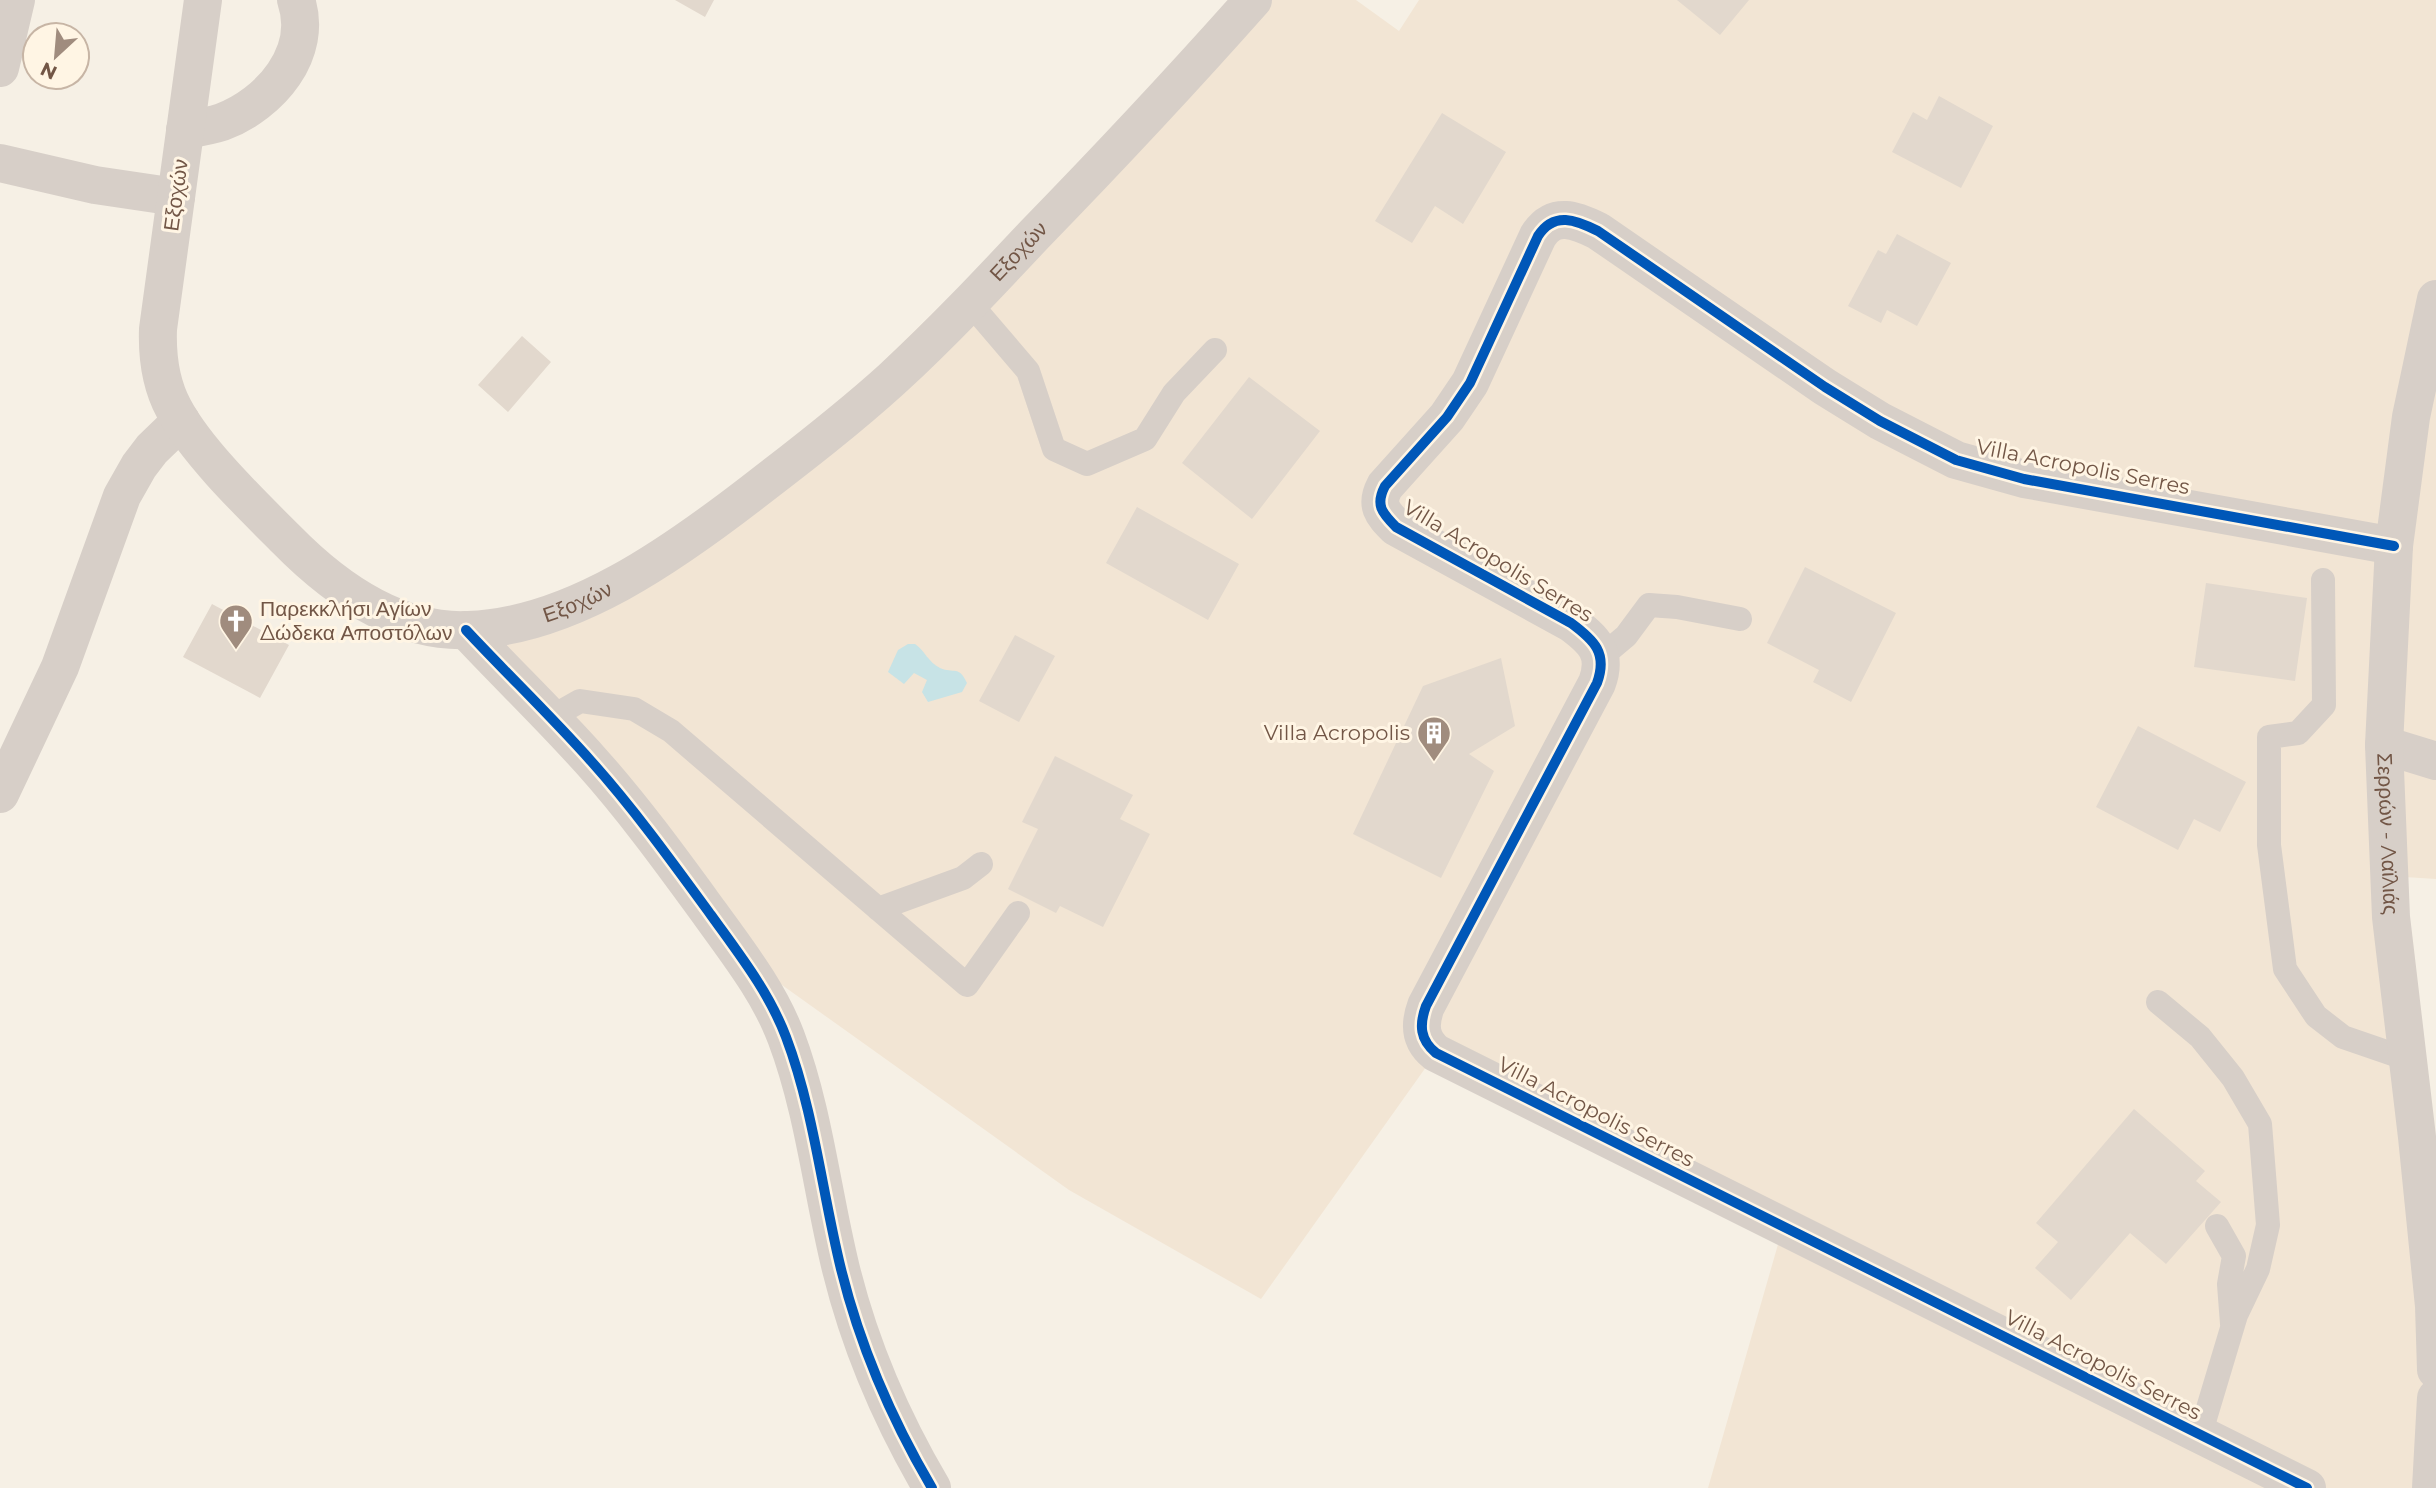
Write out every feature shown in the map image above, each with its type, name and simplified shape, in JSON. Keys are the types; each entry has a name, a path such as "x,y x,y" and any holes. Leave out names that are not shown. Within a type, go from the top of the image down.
{"street":[{"path":"0,68 16,0"},
{"name":"Εξοχών","path":"203,0 158,340 163,383 173,408 255,508 307,561 338,586 366,603 415,624 466,631 516,624 557,611 633,575 687,541 849,416 891,380 969,302 1150,114 1253,0"},
{"path":"185,130 210,126 236,116 276,84 292,61 300,35 296,0"},
{"path":"0,163 95,185 176,197"},
{"name":"Villa Acropolis Serres","path":"2307,1488 1436,1053 1429,1047 1421,1026 1426,1006 1597,683 1601,671 1601,657 1597,646 1571,623 1396,527 1379,506 1380,495 1459,402 1538,236 1552,221 1560,219 1598,231 1825,387 1880,422 1956,460 2024,479 2394,546"},
{"name":"Σερρών - Λαϊλιάς","path":"2436,299 2410,417 2394,546 2384,745 2391,917 2434,1306 2436,1370"},
{"path":"0,794 60,667 122,496 152,449 181,421"},
{"path":"466,631 598,769 663,850 740,955 775,1013 786,1037 803,1096 841,1268 862,1339 885,1396 932,1488"},
{"path":"2384,745 2436,761"},
{"path":"2431,1488 2436,1398"}],"lane":[{"path":"969,302 1028,371 1054,449 1087,464 1145,439 1174,393 1214,349"},
{"path":"2323,580 2324,705 2298,733 2269,737 2269,845 2285,968 2316,1016 2343,1037 2407,1059"},
{"path":"1601,657 1626,636 1649,605 1677,607 1740,619"},
{"path":"550,718 580,701 634,709 671,731 967,985 1018,913"},
{"path":"878,909 963,877 981,864"},
{"path":"2158,1002 2200,1037 2233,1078 2260,1124 2268,1225 2258,1269 2232,1328 2200,1435"},
{"path":"2217,1226 2234,1256 2229,1284 2232,1328"}],"shaded area":[{"path":"1253,0 1356,0 1399,31 1419,0 2436,0 2436,879 2389,876 2400,997 2431,1488 1708,1488 1783,1227 1436,1053 1261,1299 1069,1190 740,955 466,630 516,624 741,501"}],"water":[{"path":"908,644 915,644 940,668 961,674 967,683 962,692 928,702 922,692 927,680 914,673 904,684 888,672 898,650"}],"building":[{"path":"675,0 714,0 705,17"},
{"path":"1677,0 1749,0 1720,35"},
{"path":"1939,96 1993,126 1961,188 1892,152 1913,112 1927,120"},
{"path":"1442,113 1506,152 1463,224 1435,206 1412,243 1375,221"},
{"path":"1897,234 1951,263 1917,326 1887,310 1881,323 1848,306 1878,250 1886,254"},
{"path":"522,336 551,362 508,412 478,385"},
{"path":"1249,377 1320,431 1252,519 1182,463"},
{"path":"1137,507 1239,564 1208,620 1106,563"},
{"path":"1805,567 1896,613 1851,702 1813,682 1819,670 1767,643"},
{"path":"2206,583 2307,598 2295,681 2194,667"},
{"name":"Παρεκκλήσι Αγίων Δώδεκα Αποστόλων","path":"212,604 289,645 260,698 183,657"},
{"path":"1015,635 1055,656 1019,722 979,701"},
{"name":"Villa Acropolis","path":"1501,658 1515,726 1469,754 1494,771 1441,878 1353,834 1423,686"},
{"path":"2138,726 2246,782 2220,832 2194,819 2178,850 2096,807"},
{"path":"1055,756 1133,795 1120,819 1150,834 1103,927 1060,906 1056,913 1008,889 1038,829 1022,822"},
{"path":"2134,1109 2205,1171 2196,1181 2221,1202 2166,1264 2130,1233 2071,1300 2035,1268 2058,1242 2036,1223"}],"cycle path":[{"path":"2307,1488 1436,1053 1431,1048 1422,1032 1426,1006 1597,683 1601,663 1597,648 1571,623 1396,527 1380,504 1385,486 1447,417 1470,383 1538,236 1551,223 1566,220 1598,231 1825,387 1880,421 1956,460 2024,479 2394,546"},
{"path":"466,630 576,744 623,798 732,944 771,1004 786,1037 804,1094 834,1240 858,1326 891,1409 932,1488"}],"place":[{"name":"Παρεκκλήσι Αγίων Δώδεκα Αποστόλων","path":"236,651"},
{"name":"Villa Acropolis","path":"1434,763"}]}
